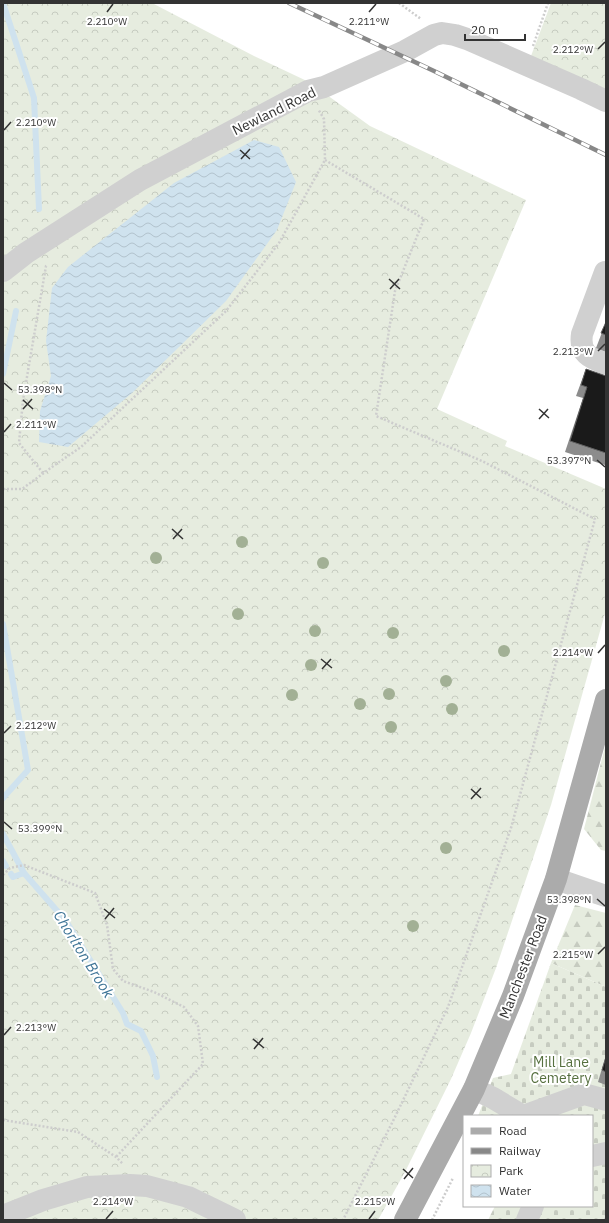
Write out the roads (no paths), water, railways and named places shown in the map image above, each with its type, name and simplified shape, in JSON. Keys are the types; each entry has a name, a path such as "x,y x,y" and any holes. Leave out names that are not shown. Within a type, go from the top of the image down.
{"main road":[{"name":"Manchester Road","path":"405,1220 474,1089 513,996 556,879 606,700"}],"street":[{"name":"Newland Road","path":"3,271 26,253 140,180 308,92 324,87 405,50 427,38 442,33 467,39 606,101"},
{"path":"605,272 582,334 581,342 584,351 590,358 606,364"},
{"path":"556,879 606,896"},
{"path":"474,1089 493,1098 521,1115"},
{"path":"526,1115 584,1094 606,1100"},
{"path":"593,1156 606,1153"},
{"path":"3,1216 43,1200 87,1187 130,1185 147,1186 188,1197 235,1220"},
{"path":"527,1220 533,1207"}],"water":[{"path":"254,140 279,147 296,182 277,230 226,301 132,393 68,447 39,442 40,411 51,376 46,341 52,288 68,267 174,183"}],"waterway":[{"name":"Chorlton Brook","path":"3,3 34,98 39,209"},
{"name":"Chorlton Brook","path":"3,374 16,311"},
{"name":"Chorlton Brook","path":"3,624 28,770 3,798"},
{"name":"Chorlton Brook","path":"3,834 24,873 66,921 123,1013 127,1024 141,1031 153,1056 157,1077"},
{"path":"3,861 6,866"},
{"path":"11,874 13,877 24,873"}],"railway":[{"path":"289,3 434,71 606,155"}],"park label":[{"name":"Mill Lane Cemetery","path":"561,1070"}]}
